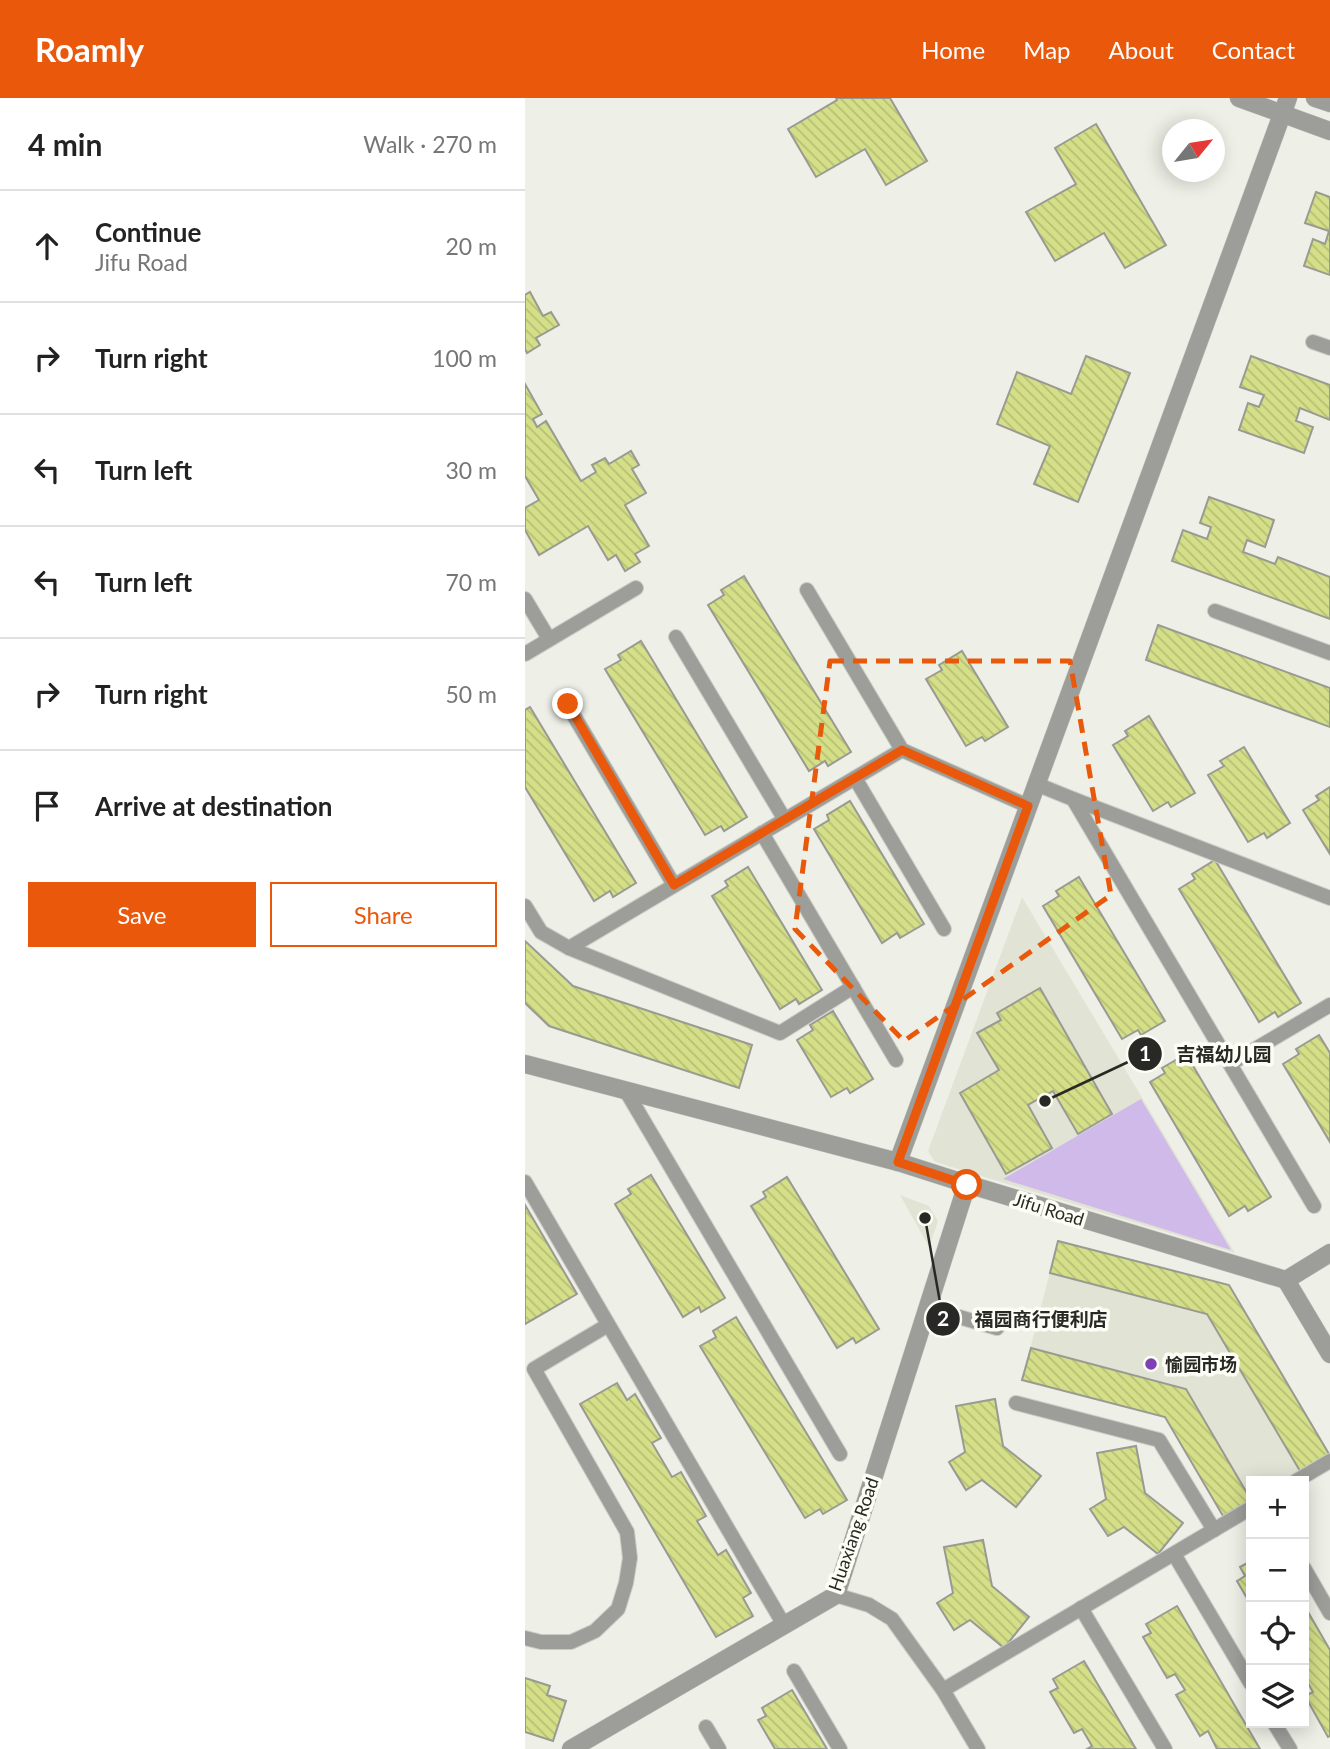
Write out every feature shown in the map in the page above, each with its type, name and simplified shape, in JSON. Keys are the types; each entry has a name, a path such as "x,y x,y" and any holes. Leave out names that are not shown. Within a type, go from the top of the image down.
{"street":[{"path":"1239,98 1285,106 1330,131"},
{"path":"1315,98 1330,103"},
{"path":"898,1162 1285,106"},
{"name":"Jifu Road","path":"525,1064 898,1162 1286,1280"},
{"name":"Huaxiang Road","path":"571,1749 836,1595 967,1185"},
{"path":"1330,1253 1286,1280 1330,1354"}],"lane":[{"path":"1313,342 1330,348"},
{"path":"525,654 636,588"},
{"path":"807,590 902,750 1028,806"},
{"path":"525,599 549,639"},
{"path":"1215,611 1330,653"},
{"path":"676,637 785,820"},
{"path":"568,704 674,885"},
{"path":"569,948 902,750"},
{"path":"855,778 944,929"},
{"path":"1036,784 1330,898"},
{"path":"1073,799 1314,1206"},
{"path":"762,833 896,1060"},
{"path":"525,906 541,932 569,948 780,1033 853,987"},
{"path":"1230,1064 1330,1005"},
{"path":"626,1091 840,1454"},
{"path":"525,1182 784,1625"},
{"path":"928,1308 997,1328"},
{"path":"525,1638 541,1642 571,1642 595,1631 618,1609 625,1583 630,1558 627,1532 530,1365 608,1325"},
{"path":"1016,1404 1159,1440 1214,1530"},
{"path":"1304,1476 1330,1461"},
{"path":"943,1690 1246,1511"},
{"path":"1174,1553 1246,1675"},
{"path":"1309,1577 1330,1613"},
{"path":"836,1595 869,1605 892,1619 943,1690 978,1749"},
{"path":"1081,1608 1165,1749"},
{"path":"794,1671 840,1749"},
{"path":"706,1727 719,1749"},
{"path":"1277,1728 1290,1749"}],"highlighted area":[{"path":"830,661 1070,661 1111,895 904,1041 795,929"}],"shaded area":[{"path":"1022,897 1235,1253 935,1162 928,1151"},
{"path":"1141,1099 1231,1250 1003,1179"},
{"path":"900,1195 929,1206 938,1221 929,1247"},
{"name":"愉园市场","path":"1058,1241 1229,1285 1329,1454 1292,1476 1246,1476 1246,1503 1223,1516 1165,1417 1022,1380"}],"building":[{"path":"836,98 890,98 927,161 886,185 865,149 816,177 788,129 837,100"},
{"path":"1096,124 1166,245 1125,268 1104,233 1055,261 1026,212 1076,184 1055,148"},
{"path":"1316,192 1330,197 1330,275 1304,266 1313,239 1325,244 1329,231 1305,223"},
{"path":"530,292 543,316 551,312 559,325 536,338 540,345 527,353 525,295"},
{"path":"1086,356 1130,373 1078,502 1034,484 1050,446 997,424 1017,372 1071,394"},
{"path":"1251,356 1330,385 1330,420 1300,408 1296,421 1313,427 1304,453 1239,430 1248,403 1259,407 1264,395 1240,387"},
{"path":"525,384 542,414 533,419 537,427 546,421 581,481 596,472 592,465 605,458 609,464 631,451 639,465 632,469 646,493 625,505 649,546 635,554 640,562 625,571 616,555 608,560 588,526 539,555 525,530 525,508 539,500 525,476"},
{"path":"1209,497 1274,520 1265,547 1247,540 1243,552 1275,564 1278,557 1330,577 1330,619 1172,561 1183,530 1207,539 1211,527 1200,523"},
{"path":"744,576 851,752 828,766 825,761 809,771 708,605 724,595 721,590"},
{"path":"1158,625 1330,688 1330,727 1146,660"},
{"path":"641,641 747,817 724,831 721,826 705,835 605,669 621,660 618,655"},
{"path":"962,651 1008,727 985,741 982,737 966,746 926,679 942,670 939,665"},
{"path":"530,707 636,883 613,897 610,891 594,901 525,787 525,710"},
{"path":"1149,716 1195,793 1171,807 1168,802 1153,811 1113,745 1128,736 1125,731"},
{"path":"1244,747 1290,823 1267,838 1264,833 1248,842 1208,775 1224,766 1220,761"},
{"path":"1330,787 1330,854 1303,810 1319,800 1316,796"},
{"path":"850,801 924,924 900,938 897,933 882,943 814,829 829,820 827,815"},
{"path":"1215,860 1301,1003 1278,1017 1275,1012 1259,1022 1179,889 1195,879 1192,874"},
{"path":"748,867 822,990 799,1004 796,999 780,1009 712,896 728,886 725,881"},
{"path":"1079,877 1165,1021 1141,1035 1138,1030 1122,1039 1043,906 1059,896 1056,891"},
{"path":"525,941 573,986 752,1045 739,1088 549,1026 525,1003"},
{"path":"1040,988 1112,1114 1078,1134 1053,1091 1028,1105 1052,1148 1006,1174 960,1093 999,1070 977,1033 1001,1020 997,1013"},
{"path":"833,1011 873,1079 850,1093 847,1088 831,1097 797,1040 813,1030 810,1025"},
{"path":"1319,1035 1330,1053 1330,1142 1283,1064 1299,1054 1296,1049"},
{"path":"1186,1054 1271,1197 1248,1211 1245,1206 1229,1216 1150,1082 1165,1073 1162,1068"},
{"path":"651,1175 725,1298 701,1312 699,1307 683,1317 615,1204 631,1194 628,1189"},
{"path":"787,1177 879,1329 856,1343 853,1338 837,1348 751,1206 766,1197 763,1192"},
{"path":"525,1205 577,1294 525,1324"},
{"path":"1058,1241 1229,1285 1329,1454 1300,1471 1207,1314 1050,1273"},
{"path":"736,1317 847,1500 823,1514 820,1509 805,1518 700,1346 716,1337 713,1331"},
{"path":"1031,1348 1186,1389 1246,1491 1246,1503 1223,1516 1165,1417 1022,1380"},
{"path":"617,1383 627,1400 635,1394 661,1438 652,1443 672,1477 681,1472 706,1516 697,1521 718,1555 726,1550 751,1593 743,1598 753,1616 716,1637 580,1404"},
{"path":"995,1399 1003,1446 1041,1476 1016,1507 982,1480 966,1490 949,1462 965,1452 956,1406"},
{"path":"1136,1446 1145,1493 1183,1523 1158,1554 1124,1527 1108,1536 1090,1509 1106,1499 1097,1453"},
{"path":"983,1540 992,1586 1029,1617 1004,1648 970,1620 954,1630 937,1603 953,1593 944,1547"},
{"path":"1246,1564 1246,1596 1237,1581 1245,1576 1240,1567"},
{"path":"1177,1606 1260,1749 1217,1749 1208,1731 1200,1736 1176,1695 1185,1690 1175,1674 1167,1678 1143,1637 1151,1633 1146,1624"},
{"path":"1309,1614 1330,1650 1328,1737 1309,1703 1309,1694 1313,1692 1309,1685"},
{"path":"1084,1661 1136,1749 1087,1749 1092,1746 1082,1729 1074,1733 1050,1692 1058,1688 1053,1679"},
{"path":"525,1678 550,1686 547,1695 566,1701 553,1741 525,1732"},
{"path":"792,1690 827,1749 775,1749 758,1720 766,1716 762,1708"}],"place":[{"name":"吉福幼儿园","path":"1045,1101"},
{"name":"福园商行便利店","path":"925,1218"},
{"name":"愉园市场","path":"1151,1364"}],"route":[{"path":"568,704 674,885 902,750 1028,806 898,1162 967,1185"}]}
